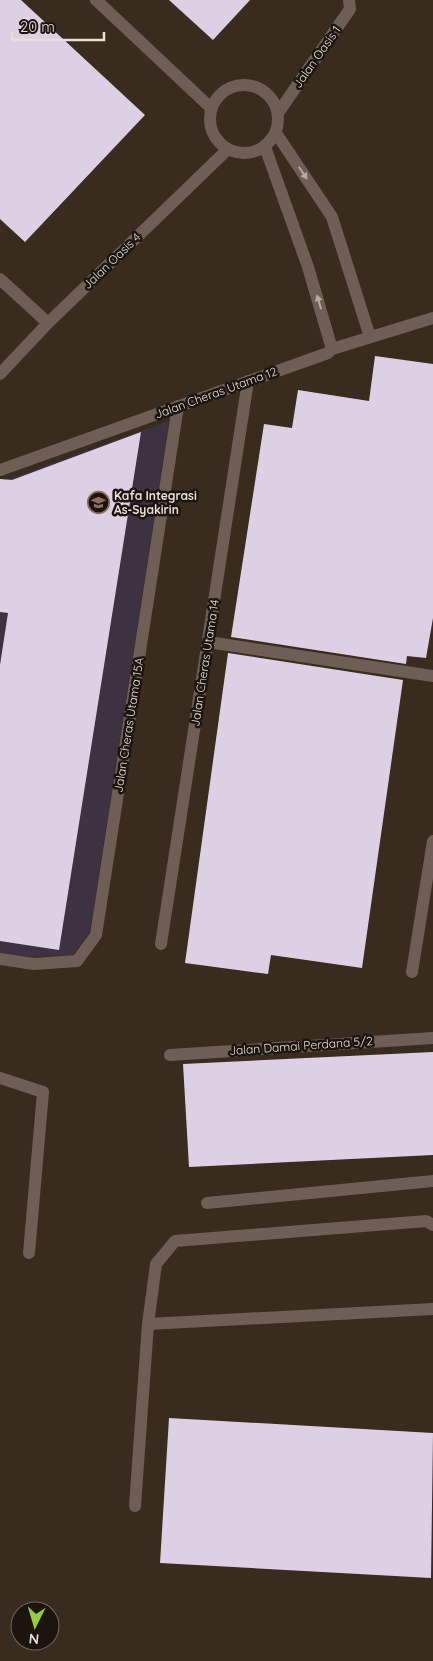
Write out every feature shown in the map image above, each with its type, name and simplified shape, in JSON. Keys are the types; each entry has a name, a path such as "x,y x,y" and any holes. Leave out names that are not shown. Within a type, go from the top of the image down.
{"street":[{"path":"96,0 211,108"},
{"name":"Jalan Oasis 1","path":"278,113 350,9 349,0"},
{"path":"238,85 256,87 270,97 278,113 276,133 265,147 247,154 227,150 215,139 210,124 211,108 222,93 238,85"},
{"path":"276,133 332,217 370,337"},
{"path":"265,147 308,267 332,349"},
{"name":"Jalan Oasis 4","path":"0,374 48,323 227,150"},
{"path":"0,279 48,323"},
{"name":"Jalan Cheras Utama 12","path":"0,470 328,353 332,349 433,318"},
{"name":"Jalan Cheras Utama 14","path":"161,944 248,381"},
{"name":"Jalan Cheras Utama 15A","path":"0,959 34,964 77,961 96,935 178,406"},
{"path":"208,642 433,676"},
{"path":"412,972 433,840"},
{"name":"Jalan Damai Perdana 5/2","path":"170,1055 433,1038"},
{"path":"0,1078 43,1092 28,1253"},
{"path":"208,1203 433,1181"},
{"path":"135,1506 148,1324 156,1264 175,1241 426,1221 433,1225"},
{"path":"148,1324 433,1309"}],"shaded area":[{"path":"169,421 90,931 73,955 32,957 0,953 0,482"}],"building":[{"path":"0,0 21,0 145,115 25,242 0,219"},
{"path":"169,0 250,0 213,40"},
{"path":"375,356 433,364 433,618 426,658 407,656 406,664 231,637 264,424 292,428 298,390 369,401"},
{"path":"141,432 59,950 0,941 0,665 8,613 0,612 0,479 12,480"},
{"path":"228,653 403,680 362,968 271,955 268,974 185,963"},
{"path":"433,1052 433,1155 189,1167 183,1064"},
{"path":"169,1418 433,1433 431,1578 160,1563"}],"place":[{"name":"Kafa Integrasi As-Syakirin","path":"98,503"}]}
